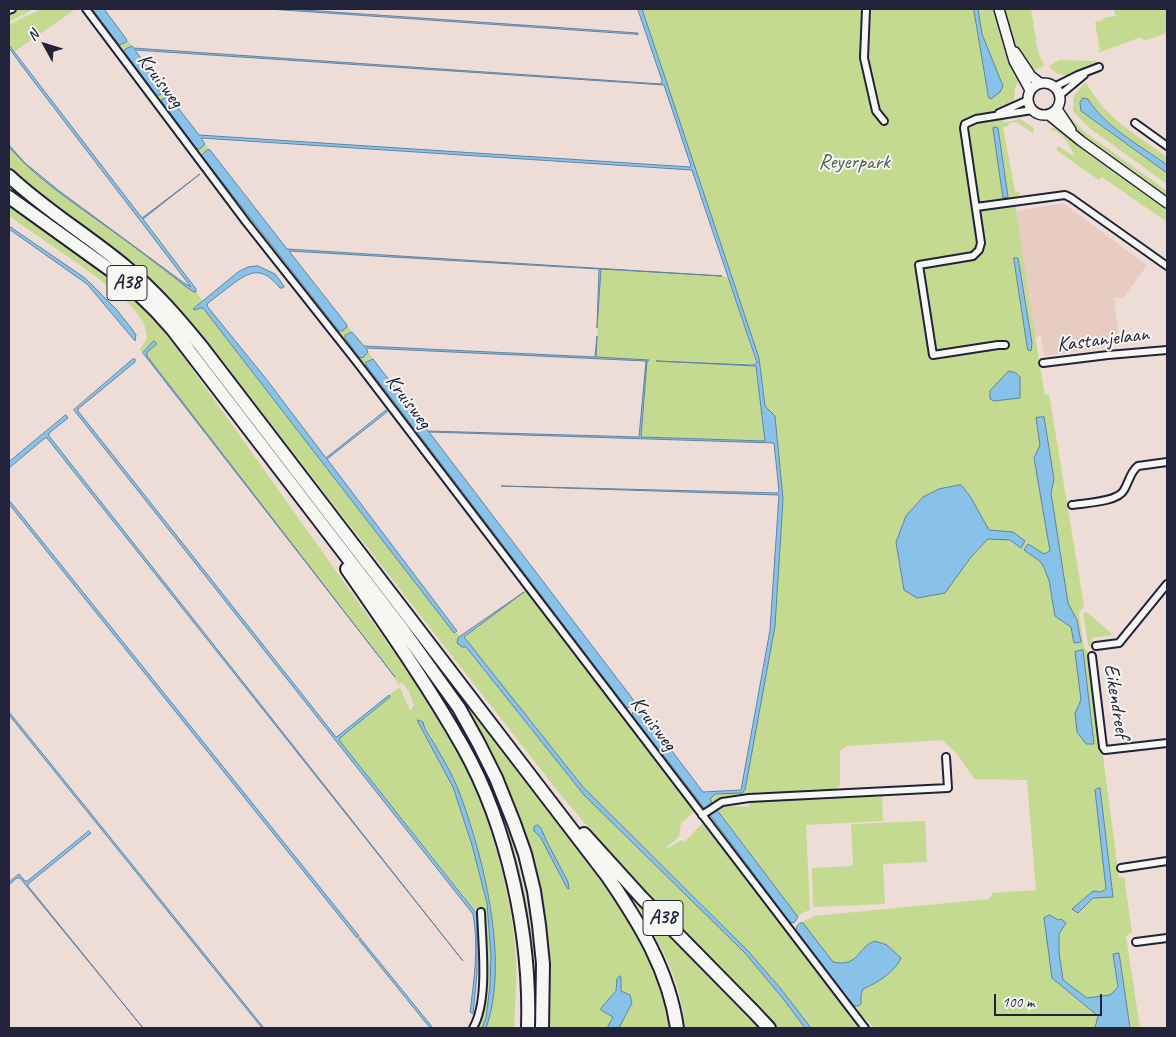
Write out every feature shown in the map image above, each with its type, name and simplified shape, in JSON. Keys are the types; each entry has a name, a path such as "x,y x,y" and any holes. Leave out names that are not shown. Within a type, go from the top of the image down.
{"highway":[{"name":"A38","path":"9,176 127,268 159,297 187,328 608,877 648,939 665,978 677,1028"},
{"name":"A38","path":"9,197 123,279 156,311 222,393 404,630 455,702 496,778 524,854 534,891 540,925 543,964 542,1028"},
{"name":"A38","path":"332,537 332,546 410,662 463,747 493,814 504,846 516,892 522,937 523,994 521,1028"},
{"name":"A38","path":"556,809 593,842 642,898 769,1028"},
{"name":"A38","path":"522,937 526,948 528,1028"}],"street":[{"name":"Kruisweg","path":"86,9 246,222 708,811 865,1028"},
{"path":"866,9 864,58 876,111 884,121"},
{"path":"998,9 1014,61 1030,90 1028,100 1032,110 1040,115 1053,112 1059,105 1060,95 1054,87 1040,83 1031,76 1008,41"},
{"path":"1054,87 1099,67"},
{"path":"1060,95 1087,72"},
{"path":"1030,90 1040,83"},
{"path":"997,115 1028,100"},
{"path":"1005,345 932,355 919,265 976,254 979,250 981,243 964,128 965,124 972,120 1032,110"},
{"path":"1053,112 1081,141 1167,203"},
{"path":"1135,123 1167,146"},
{"path":"976,207 1065,195 1167,266"},
{"name":"Kastanjelaan","path":"1044,363 1108,354 1167,350"},
{"path":"1072,505 1115,498 1124,492 1130,476 1138,466 1167,462"},
{"path":"1096,646 1119,643 1167,584"},
{"name":"Eikendreef","path":"1092,656 1103,747 1105,750 1167,743"},
{"path":"708,811 722,802 749,798 948,788 946,757"},
{"path":"1121,868 1167,861"},
{"path":"473,1028 479,1012 483,982 480,912"},
{"path":"1136,942 1167,938"}],"shaded area":[{"path":"1063,203 1147,265 1124,297 1114,298 1120,345 1044,356 1041,336 1032,337 1011,212"}],"green space":[{"path":"18,9 34,9 9,22 9,13"},
{"path":"41,9 76,9 14,52 9,45 9,22 10,24"},
{"path":"89,9 93,9 119,45 122,45 127,40 132,46 125,48 124,51 156,95 160,95 164,90 169,96 162,99 162,102 197,149 205,144 210,150 203,153 203,156 339,331 346,328 347,325 352,332 345,334 345,338 363,358 368,352 373,359 370,359 366,365 460,488 458,490 293,276 276,257"},
{"name":"Reyerpark","path":"642,9 995,9 1006,48 1020,77 1015,88 1014,100 1016,102 1008,107 1003,123 1020,119 1034,128 1033,133 1016,122 1009,123 1009,125 1003,127 1015,192 1020,192 1019,197 1014,199 1040,367 1045,395 1049,394 1084,606 1079,613 1084,647 1090,657 1119,878 1124,877 1132,932 1126,936 1140,1028 874,1028 860,1013 871,1028 868,1028 858,1014 859,1010 857,1007 853,1007 796,933 795,930 800,923 814,916 989,899 993,893 1036,890 1027,780 974,779 958,755 942,740 847,746 840,751 840,785 835,790 761,795 759,792 751,796 726,798 715,802 711,807 710,799 713,795 745,790 772,631 781,501 776,444 764,406 758,360"},
{"path":"1002,9 1031,9 1038,52 1044,65 1041,68 1033,70 1030,67 1029,69 1024,62 1013,40"},
{"path":"1113,9 1167,9 1167,33 1144,41 1141,37 1098,53 1100,50 1095,22 1103,20 1103,18 1116,16"},
{"path":"1059,60 1096,61 1098,63 1079,72 1066,75 1059,74 1049,66"},
{"path":"1086,82 1093,94 1111,115 1167,157 1167,165 1114,128 1088,99 1081,111 1167,173 1167,184 1088,127 1073,111 1074,95"},
{"path":"1071,118 1086,133 1167,191 1167,198 1082,137 1067,121"},
{"path":"1058,127 1167,207 1167,222 1102,177 1099,180 1056,150 1058,146 1075,157 1062,136 1049,129"},
{"path":"9,147 29,168 51,186 189,289 196,292 203,301 194,308 203,308 454,633 456,632 461,637 458,638 584,795 745,953 805,1028 777,1028 728,975 630,876 560,794 181,311 130,261 24,182 9,168"},
{"path":"9,184 95,248 158,301 604,880 628,915 657,968 673,1028 619,1028 632,1003 621,991 621,978 617,979 616,991 601,1008 601,1010 613,1017 607,1028 548,1028 545,932 496,768 165,315 9,192"},
{"path":"9,206 117,283 141,304 168,335 411,676 442,726 464,764 479,798 501,867 511,914 516,960 514,1028 486,1028 494,965 494,937 489,898 475,844 457,789 423,724 418,722 453,787 472,845 487,903 491,956 490,985 486,1018 482,1028 475,1028 483,999 484,923 481,908 475,910 339,740 400,687 410,711 414,705 408,690 402,682 399,685 395,676 147,356 147,352 157,344 143,353 140,350 147,338 144,324 138,314 106,284 9,216"},
{"path":"601,269 723,276 729,278 756,364 656,361 756,366 765,441 640,437 647,361 649,361 596,357"},
{"path":"465,496 627,708 624,707 464,498"},
{"path":"527,590 694,812 681,823 679,837 667,849 682,840 684,842 702,824 713,834 861,1028 811,1028 748,951 583,787 464,637"},
{"path":"1087,612 1113,635 1092,638 1093,646 1089,647 1083,613"},
{"path":"414,657 472,747 494,792 506,824 524,890 530,924 536,993 536,1028 531,1028 503,830"},
{"path":"632,715 705,809 700,808 632,718"},
{"path":"882,795 883,821 806,825 810,910 798,917 717,810 713,810 721,805 748,807 751,801"},
{"path":"710,813 710,816 790,922 794,923 787,922 709,820"},
{"path":"925,821 927,862 883,864 885,904 813,907 812,868 853,866 851,824"},
{"path":"628,891 764,1028 685,1028 683,1009 673,973 657,939"}],"water":[{"path":"93,9 104,9 127,40 126,42 120,45"},
{"path":"269,9 290,9 638,34"},
{"path":"638,9 642,9 759,358 765,406 775,416 783,499 775,626 745,790 742,793 715,794 710,799 713,810 717,810 798,917 794,923 790,922 707,809 705,809 632,715 633,712 640,709 703,792 741,790 770,630 779,495 501,486 778,493 774,443 429,432 635,702 634,705 627,708 366,365 366,362 373,359 428,431 639,437 646,361 366,348 368,352 363,358 359,357 345,338 345,335 352,332 364,346 595,357 597,336 596,357 649,360 647,361 641,437 765,441 756,366 656,361 753,365 757,363 692,170 201,138 205,144 200,149 197,149 162,102 162,99 169,96 199,135 690,167 664,85 135,50 164,90 160,95 156,95 124,51 132,46 133,48 661,84 662,81"},
{"path":"974,9 978,9 982,34 1003,86 1000,92 991,99 989,98"},
{"path":"9,45 142,218 200,174 143,219 196,289 196,292 189,289 52,187 19,158 9,147 9,145 25,163 58,190 191,287 22,66 9,48"},
{"path":"1083,98 1088,99 1095,109 1114,127 1167,165 1167,173 1081,111 1080,103"},
{"path":"994,127 998,128 1008,197 1003,198 993,129"},
{"path":"207,150 210,150 287,249 722,276 601,269 597,328 599,269 289,251 347,325 342,331 339,331 202,156"},
{"path":"9,226 85,278 116,309 132,329 136,335 135,341 87,284 9,229"},
{"path":"1014,258 1018,258 1032,343 1031,351 1028,350"},
{"path":"258,266 275,274 284,286 283,288 280,288 268,276 262,273 250,274 230,286 208,303 207,306 267,380 326,458 386,410 387,412 327,459 457,631 454,633 203,308 193,309 238,272 248,267"},
{"path":"154,341 157,344 147,352 147,356 395,677 143,353"},
{"path":"135,359 135,362 78,409 78,411 336,737 389,695 390,697 339,740 477,914 477,974 473,1014 470,1012 476,938 473,914 74,410"},
{"path":"1009,371 1016,373 1020,377 1020,398 994,401 990,399 990,391"},
{"path":"66,415 68,418 49,433 49,436 463,961 47,438 9,468 9,462"},
{"path":"1044,417 1054,479 1051,493 1068,603 1077,620 1081,642 1074,643 1071,627 1055,616 1049,580 1044,568 1041,562 1024,550 1028,544 1044,554 1050,551 1034,458 1040,445 1036,418"},
{"path":"961,485 970,496 989,530 1013,532 1025,541 1021,548 1010,540 988,539 971,557 945,593 917,598 904,590 896,542 906,516 923,497 939,489"},
{"path":"9,500 359,936 357,938 9,504"},
{"path":"524,592 464,637 583,787 748,951 811,1028 805,1028 745,953 584,795 466,647 462,647 457,643 458,638"},
{"path":"1083,650 1094,744 1086,744 1077,732 1075,713 1081,700 1075,652"},
{"path":"9,712 264,1028 262,1028 9,715"},
{"path":"418,720 423,722 426,731 456,783 476,844 484,876 494,940 495,972 493,1001 486,1028 482,1028 486,1018 491,956 487,903 472,845 453,787"},
{"path":"1100,788 1113,897 1093,898 1078,913 1072,909 1093,891 1101,892 1106,889 1095,790"},
{"path":"538,825 568,882 569,889 541,838 534,831 534,827"},
{"path":"89,831 91,833 28,884 28,886 143,1028 20,878 17,878 9,885 9,882 19,874 27,881"},
{"path":"1050,915 1066,923 1059,934 1059,952 1063,980 1087,998 1110,995 1118,987 1113,954 1119,953 1130,1028 1095,1028 1098,1016 1052,978 1044,918"},
{"path":"800,923 803,923 833,962 848,962 875,941 887,945 901,958 885,976 863,989 861,1004 854,1006 796,930"},
{"path":"360,938 433,1028 430,1028 359,940"},
{"path":"620,976 621,991 630,995 632,1003 619,1028 607,1028 613,1017 601,1010 601,1008 616,991 617,979"}]}
